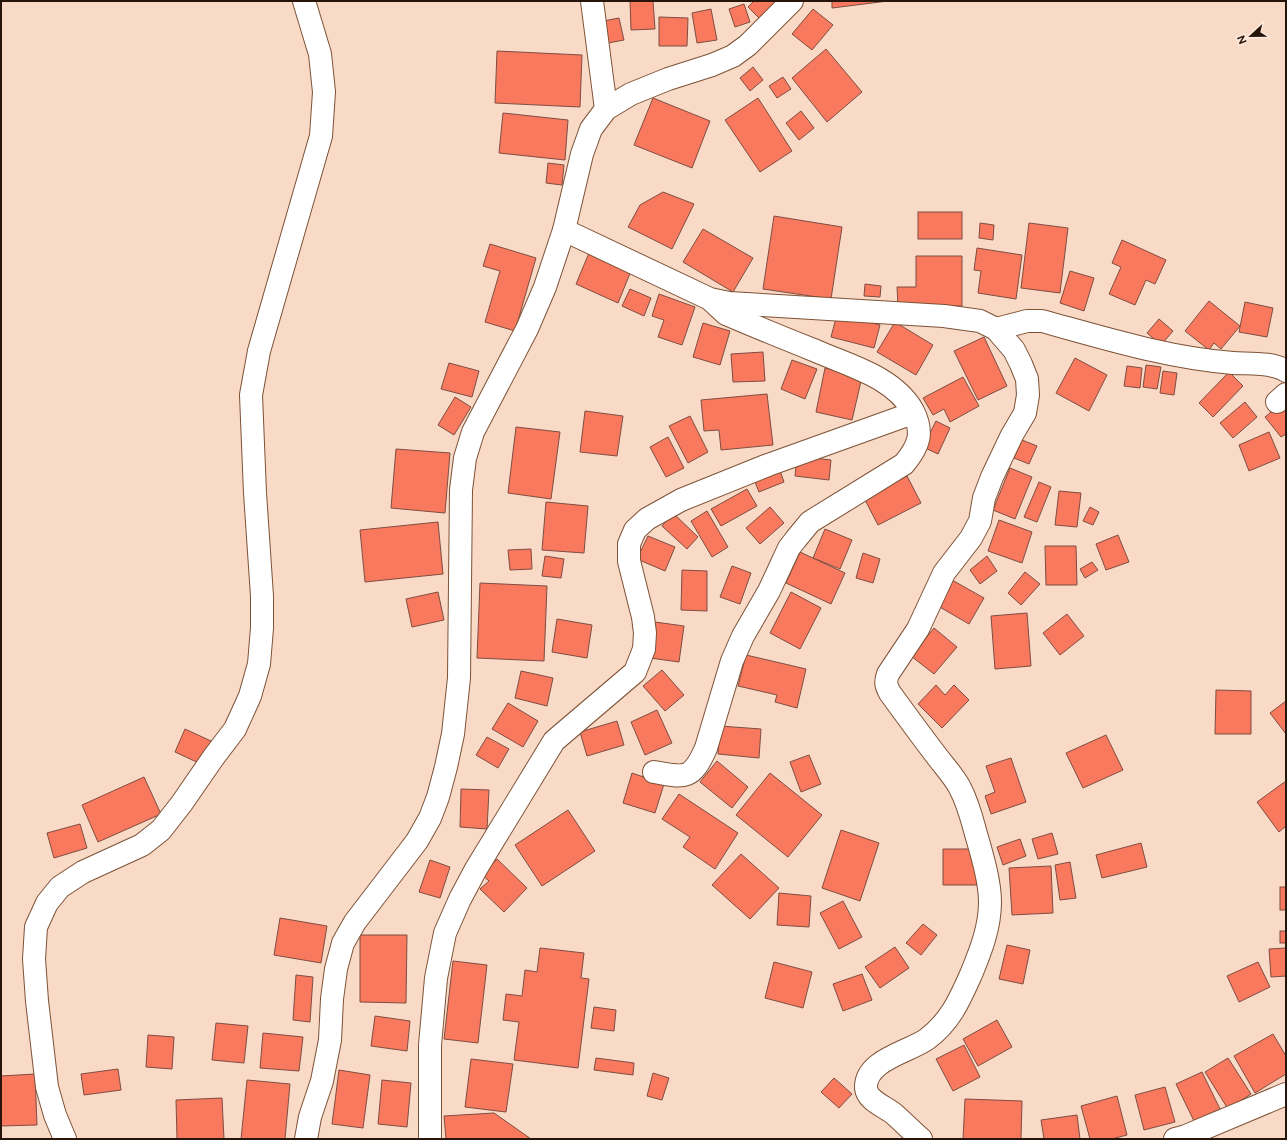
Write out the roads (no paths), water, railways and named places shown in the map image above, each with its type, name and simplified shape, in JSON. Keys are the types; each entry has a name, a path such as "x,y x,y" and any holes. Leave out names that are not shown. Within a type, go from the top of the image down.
{"street":[{"path":"65,1139 55,1115 47,1086 37,1001 34,959 36,927 47,903 60,887 83,872 142,845 161,830 235,729 250,696 259,664 262,628 262,596 255,493 251,395 259,351 321,136 324,92 320,54 304,1"},
{"path":"592,1 606,109"},
{"path":"306,1139 310,1117 322,1081 330,1040 332,999 336,969 343,943 355,922 417,841 430,818 438,797 453,734 459,678 461,490 465,458 473,432 527,329 542,294 564,230 582,154 591,129 606,109 631,94 668,78 712,65 732,56 748,45 792,1"},
{"path":"564,230 710,299 728,303 944,316 980,321 996,329 1014,350 1027,379 1028,395 1025,413 1012,435 1002,459 992,477 984,498 980,521 971,538 944,573 918,629 888,674 886,681 887,688 890,693 960,787 968,807 984,861 990,902 985,937 965,988 951,1015 941,1027 926,1040 885,1060 874,1070 867,1080 866,1090 869,1095 878,1104 892,1113 920,1139"},
{"path":"654,772 678,777 693,771 700,762 706,748 732,660 743,636 769,591 790,548 799,535 810,522 904,464 913,453 918,442 919,431 917,419 909,405 898,391 870,374 726,314 710,299"},
{"path":"996,329 1027,320 1042,321 1130,344 1194,358 1223,362 1280,366 1286,371"},
{"path":"430,1139 430,1045 436,978 445,933 460,899 476,869 554,741 635,672 644,649 645,633 643,617 629,561 629,544 635,530 647,518 682,500 768,465 913,413"},
{"path":"1175,1139 1186,1136 1286,1094"}]}
